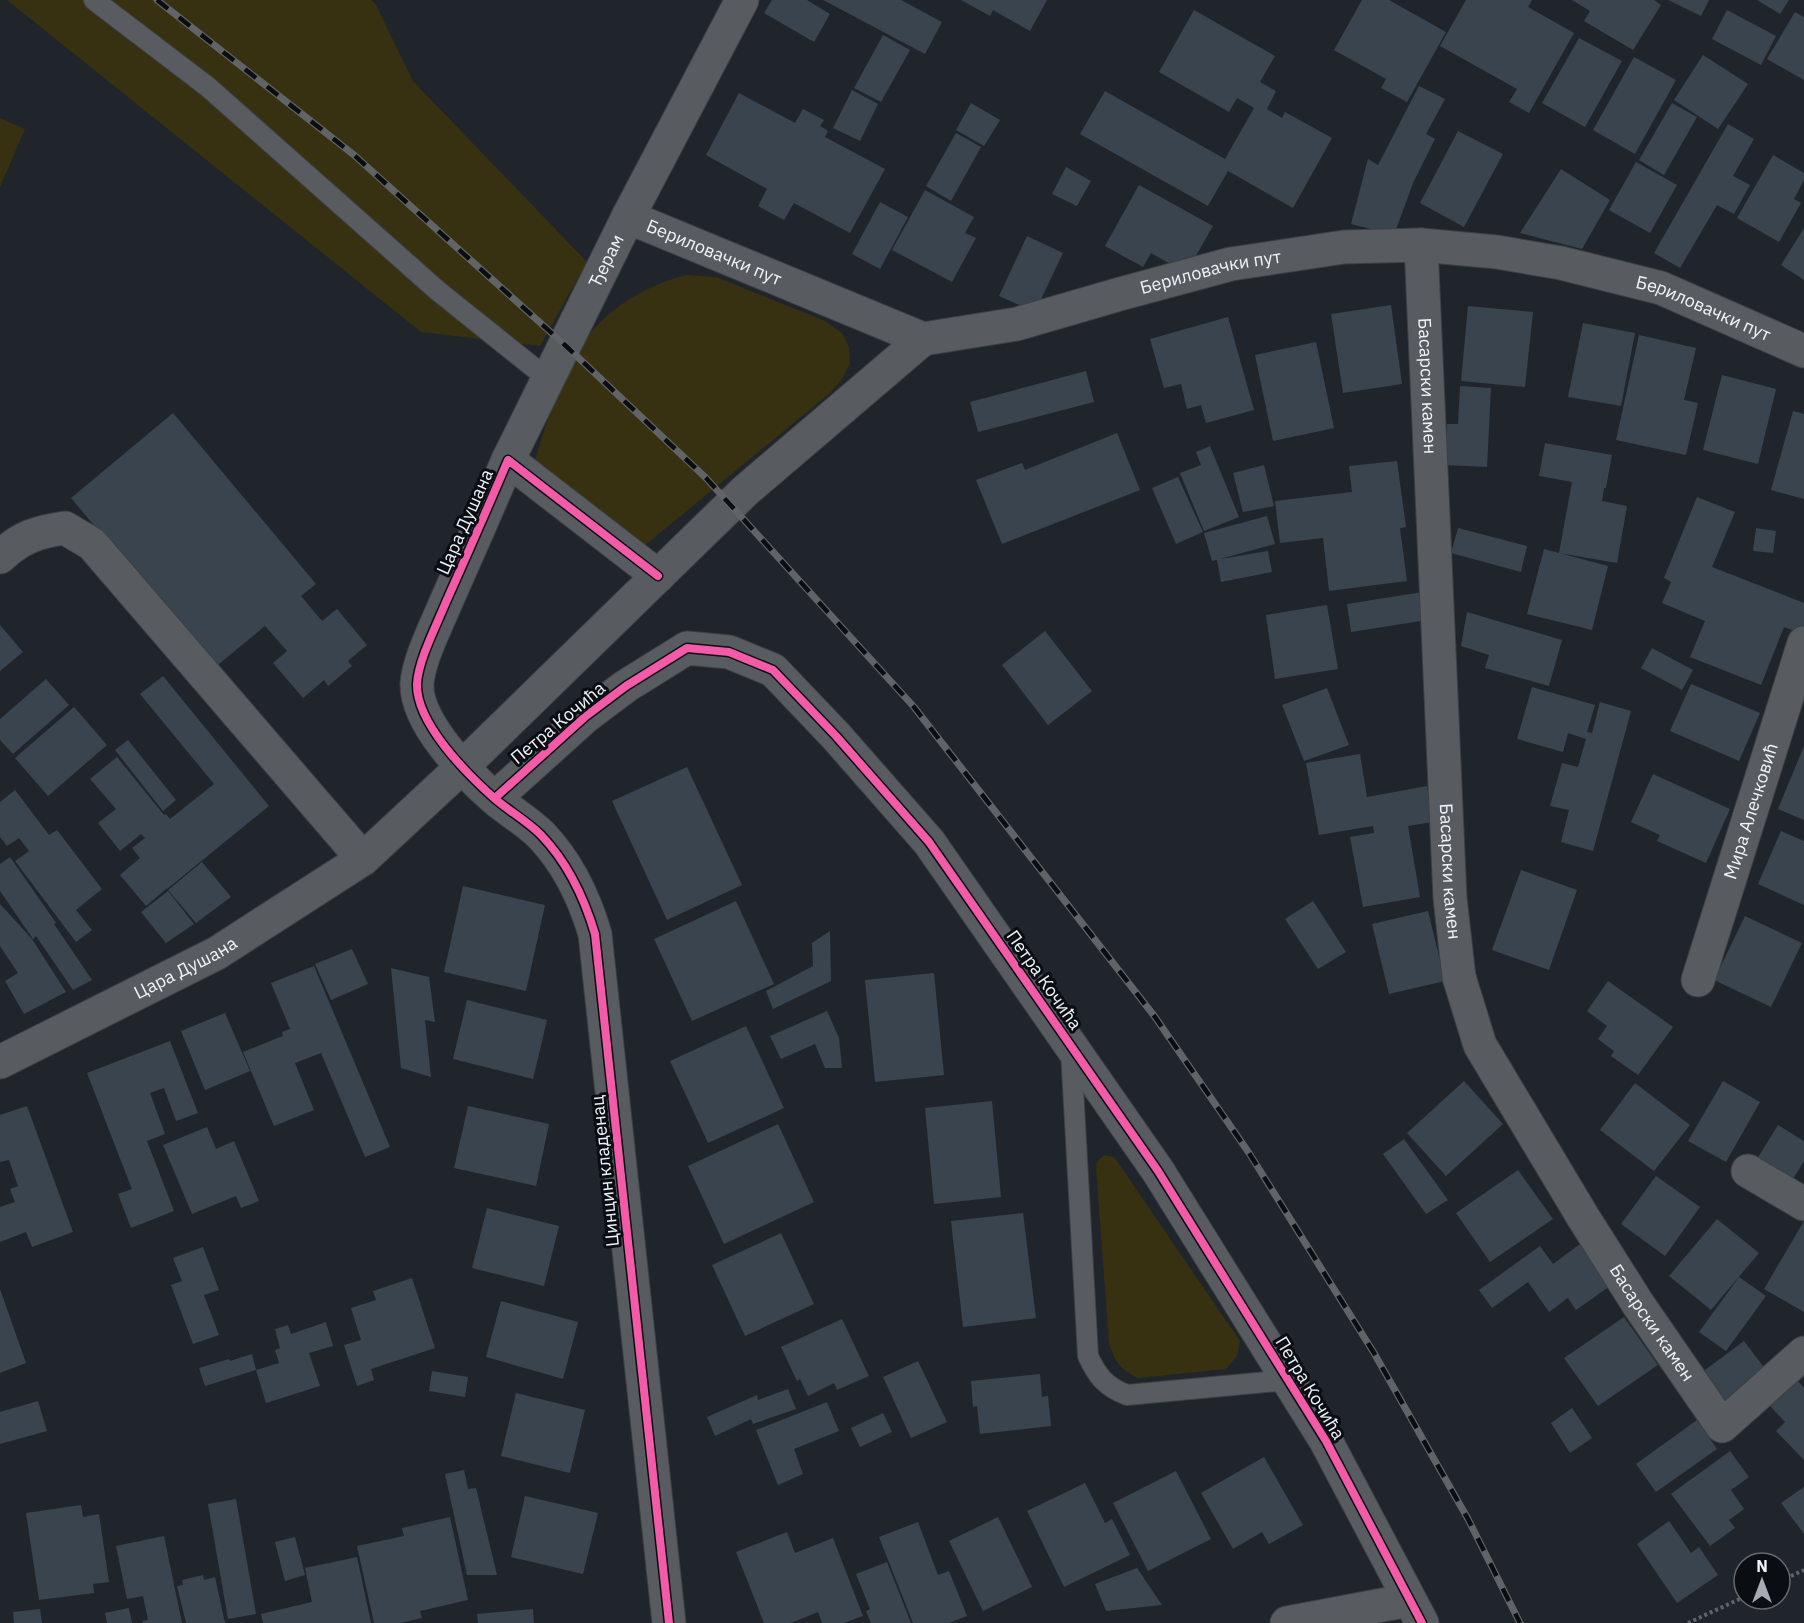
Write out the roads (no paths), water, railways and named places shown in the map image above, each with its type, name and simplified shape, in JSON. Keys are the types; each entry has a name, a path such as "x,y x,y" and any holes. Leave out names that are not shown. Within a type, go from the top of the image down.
{"street":[{"name":"Ђерам","path":"508,460 628,217 742,0"},
{"name":"Бериловачки пут","path":"628,217 923,339 1017,324 1230,264 1344,247 1421,245 1497,252 1550,261 1661,288 1804,351"},
{"name":"Басарски камен","path":"1421,245 1450,898 1459,977 1480,1045 1582,1217 1638,1304 1722,1426 1804,1353"},
{"path":"462,767 745,491 923,339"},
{"name":"Цара Душана","path":"0,1062 217,953 363,859 462,767 424,717 417,683 431,638 508,460 658,576"},
{"path":"0,556 14,544 38,532 65,528 92,544 363,859"},
{"name":"Мира Алечковић","path":"1698,980 1804,643"},
{"name":"Петра Кочића","path":"495,798 586,716 626,686 687,648 729,652 773,670 836,736 929,842 1158,1171 1326,1441 1415,1612"},
{"name":"Цинцин кладенац","path":"462,767 495,798 540,833 559,855 575,880 587,906 595,934 669,1623"},
{"path":"1748,1172 1804,1204"},
{"path":"1287,1623 1415,1612"}],"lane":[{"path":"94,0 208,87 438,291 548,379"},
{"path":"1070,1045 1088,1356 1095,1371 1105,1383 1126,1395 1288,1380"}],"railway":[{"path":"157,0 354,155 566,346 706,478 914,707 1155,1017 1249,1153 1374,1353 1468,1519 1520,1623"}]}
